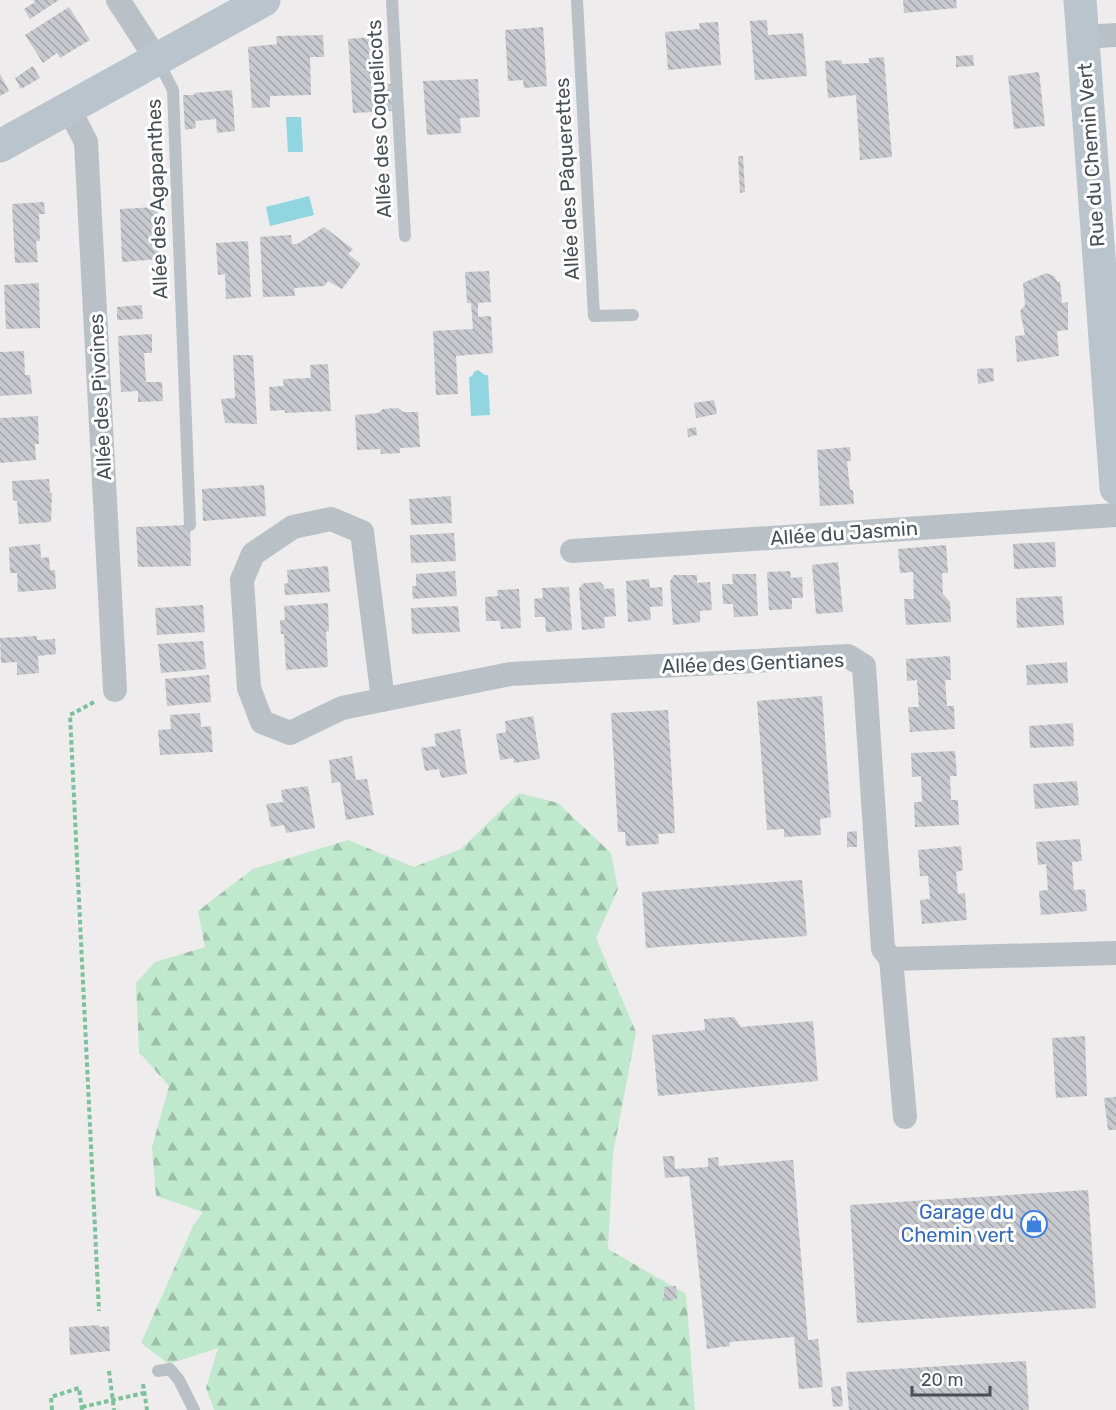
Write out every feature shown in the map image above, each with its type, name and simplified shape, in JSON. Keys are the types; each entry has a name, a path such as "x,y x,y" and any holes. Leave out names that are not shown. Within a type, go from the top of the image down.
{"street":[{"path":"118,0 157,60"},
{"path":"0,146 264,0"},
{"name":"Rue du Chemin Vert","path":"1080,0 1109,308 1116,489"},
{"path":"1083,37 1116,35"},
{"name":"Allée des Pivoines","path":"69,109 86,142 115,690"},
{"name":"Allée du Jasmin","path":"572,551 1116,515"},
{"name":"Allée des Gentianes","path":"383,700 362,532 331,519 293,527 253,554 242,580 249,688 262,722 290,733 342,708 383,700 510,674 848,656 864,666 883,949 891,959 905,1117"},
{"path":"891,959 1116,953"}],"lane":[{"name":"Allée des Coquelicots","path":"392,0 405,236"},
{"name":"Allée des Pâquerettes","path":"577,0 594,316 633,315"},
{"name":"Allée des Agapanthes","path":"157,60 173,90 190,525"},
{"path":"159,1371 170,1369 179,1380 194,1410"}],"path":[{"path":"99,1311 70,715 115,690"},
{"path":"109,1371 114,1410"},
{"path":"52,1410 51,1397 79,1388 82,1409 113,1399 144,1394"}],"green space":[{"path":"519,793 558,803 611,853 618,889 596,938 636,1032 613,1154 608,1249 686,1294 695,1410 214,1410 206,1388 218,1348 169,1364 141,1343 193,1226 203,1212 156,1196 152,1147 169,1086 139,1052 136,983 155,962 205,947 198,911 253,869 348,840 414,867 461,849"}],"water":[{"path":"286,117 301,117 303,152 288,152"},
{"path":"309,196 314,215 270,226 266,207"},
{"path":"478,370 488,375 490,415 471,416 469,377"}],"building":[{"path":"33,0 59,0 30,19 24,9 35,2"},
{"path":"903,0 956,0 957,8 904,13"},
{"path":"69,7 90,40 60,58 57,53 43,63 25,35"},
{"path":"767,20 768,35 803,33 807,76 755,80 750,21"},
{"path":"718,22 721,65 668,70 665,32 700,29 699,23"},
{"path":"543,27 547,86 524,88 523,80 508,81 505,30"},
{"path":"323,35 324,57 310,57 311,95 270,96 270,107 252,108 248,47 277,44 276,36"},
{"path":"383,36 386,84 391,84 392,111 353,113 348,39"},
{"path":"973,55 974,66 956,67 956,56"},
{"path":"884,57 892,157 860,160 856,95 828,98 825,61 841,60 842,64 869,63 869,58"},
{"path":"33,66 40,78 21,89 15,78"},
{"path":"1039,72 1045,126 1014,129 1008,76"},
{"path":"0,74 9,91 0,96"},
{"path":"478,79 480,117 460,118 461,133 427,135 423,81"},
{"path":"232,90 235,131 217,133 216,119 195,121 196,128 185,130 183,95"},
{"path":"738,156 743,156 745,192 740,193"},
{"path":"44,202 45,214 39,214 40,241 36,241 38,262 15,263 12,204"},
{"path":"157,207 160,259 122,262 120,209"},
{"path":"324,227 353,249 348,254 361,264 342,289 328,281 324,286 294,288 295,296 263,297 260,237 291,235 292,244 297,244"},
{"path":"248,241 251,297 226,299 225,274 218,275 216,243"},
{"path":"489,271 491,302 478,303 478,317 491,316 493,353 456,356 458,394 436,395 433,331 473,329 471,303 467,303 465,272"},
{"path":"1046,273 1054,276 1058,282 1060,281 1062,303 1068,302 1068,330 1057,331 1059,356 1017,362 1015,336 1025,335 1020,311 1025,305 1023,283"},
{"path":"39,283 40,328 6,329 4,285"},
{"path":"142,305 143,319 117,320 117,307"},
{"path":"152,334 152,353 144,353 146,382 162,382 163,401 138,402 138,391 121,392 118,336"},
{"path":"24,351 25,375 30,375 32,394 0,396 0,352"},
{"path":"233,355 253,355 257,424 225,423 221,399 235,398"},
{"path":"328,364 331,411 285,413 285,410 270,411 269,387 284,386 283,379 311,378 310,365"},
{"path":"993,368 994,381 978,384 977,369"},
{"path":"714,400 717,414 696,418 694,403"},
{"path":"398,408 403,412 418,412 420,447 400,448 400,453 381,454 380,449 357,450 355,415"},
{"path":"38,416 39,444 35,444 36,460 0,463 0,418"},
{"path":"696,427 697,435 688,437 687,429"},
{"path":"850,447 851,461 847,461 854,504 820,506 817,450"},
{"path":"49,479 50,493 52,493 51,522 19,524 17,501 13,500 12,481"},
{"path":"264,485 266,516 203,521 202,489"},
{"path":"451,496 452,523 411,525 409,499"},
{"path":"190,525 191,566 138,567 136,527"},
{"path":"454,533 456,561 411,563 410,535"},
{"path":"1055,542 1056,567 1014,569 1013,544"},
{"path":"40,544 41,558 49,557 50,570 55,570 56,589 18,592 17,573 10,573 9,547"},
{"path":"946,545 948,573 942,573 943,594 950,602 951,622 906,625 904,599 914,599 913,572 900,573 898,549"},
{"path":"838,562 843,612 816,614 812,565"},
{"path":"328,566 330,592 285,595 284,584 288,583 287,570"},
{"path":"455,571 457,596 413,599 412,586 416,586 416,574"},
{"path":"790,571 791,578 802,577 803,598 792,598 792,609 769,610 767,572"},
{"path":"732,574 756,574 758,616 734,617 733,604 723,604 722,584 733,584"},
{"path":"674,575 697,575 697,583 710,582 712,610 700,611 700,622 673,625 670,581"},
{"path":"649,579 650,588 662,587 663,606 650,607 651,620 628,622 626,581"},
{"path":"600,582 604,589 614,588 616,616 604,617 605,628 582,630 579,588 584,583"},
{"path":"569,587 572,630 546,632 545,617 535,617 534,599 543,598 542,588"},
{"path":"519,589 521,628 501,629 500,621 486,621 485,597 498,596 497,590"},
{"path":"1062,596 1064,625 1017,628 1016,598"},
{"path":"328,603 329,632 326,631 328,667 286,670 284,634 281,634 280,620 285,620 284,606"},
{"path":"203,605 205,632 157,635 155,608"},
{"path":"458,606 460,632 412,634 411,608"},
{"path":"37,636 37,640 55,639 56,654 38,656 39,673 17,675 17,662 1,663 0,638"},
{"path":"203,641 206,669 161,673 158,644"},
{"path":"950,656 951,680 945,680 947,706 954,706 955,729 910,732 908,707 919,707 917,680 907,681 906,659"},
{"path":"1067,662 1068,683 1027,685 1026,665"},
{"path":"209,675 211,702 167,706 165,679"},
{"path":"822,696 831,817 820,819 821,835 784,837 784,829 767,830 757,701"},
{"path":"668,710 675,833 658,834 659,844 626,846 625,832 618,832 611,713"},
{"path":"200,713 201,727 211,726 213,752 160,755 158,730 171,729 170,715"},
{"path":"533,716 540,759 514,763 513,758 500,760 496,734 506,732 505,721"},
{"path":"1073,723 1074,746 1030,748 1029,726"},
{"path":"460,729 467,774 441,778 439,769 425,771 421,748 436,746 434,734"},
{"path":"955,751 957,776 950,776 951,800 958,800 959,825 915,827 914,802 922,802 921,776 912,777 911,753"},
{"path":"352,756 356,780 367,779 374,815 346,820 340,782 332,783 329,760"},
{"path":"1077,781 1079,805 1035,809 1033,784"},
{"path":"308,786 315,828 286,833 284,825 271,827 266,804 283,802 281,790"},
{"path":"857,831 857,847 847,847 847,832"},
{"path":"1080,839 1082,861 1072,862 1074,890 1085,889 1087,911 1041,915 1039,891 1048,890 1046,864 1038,865 1036,842"},
{"path":"961,846 963,870 956,872 958,894 965,893 967,920 922,924 920,900 930,899 928,876 920,876 918,850"},
{"path":"802,880 807,936 646,948 642,892"},
{"path":"734,1017 741,1027 813,1021 818,1081 658,1096 652,1035 705,1030 704,1019"},
{"path":"1085,1036 1087,1096 1056,1098 1052,1038"},
{"path":"1116,1097 1116,1130 1108,1130 1104,1098"},
{"path":"663,1156 674,1156 675,1169 708,1167 708,1158 718,1157 719,1166 793,1160 808,1340 818,1339 823,1387 799,1389 794,1337 729,1342 730,1346 707,1349 689,1176 665,1178"},
{"path":"1088,1190 1096,1308 857,1323 850,1205"},
{"path":"676,1286 677,1299 664,1300 664,1287"},
{"path":"99,1325 99,1327 109,1326 110,1351 70,1355 69,1327"},
{"path":"1026,1361 1029,1410 849,1410 846,1372"},
{"path":"841,1386 843,1406 833,1407 831,1387"}],"place":[{"name":"Garage du Chemin vert","path":"1034,1224"}]}
